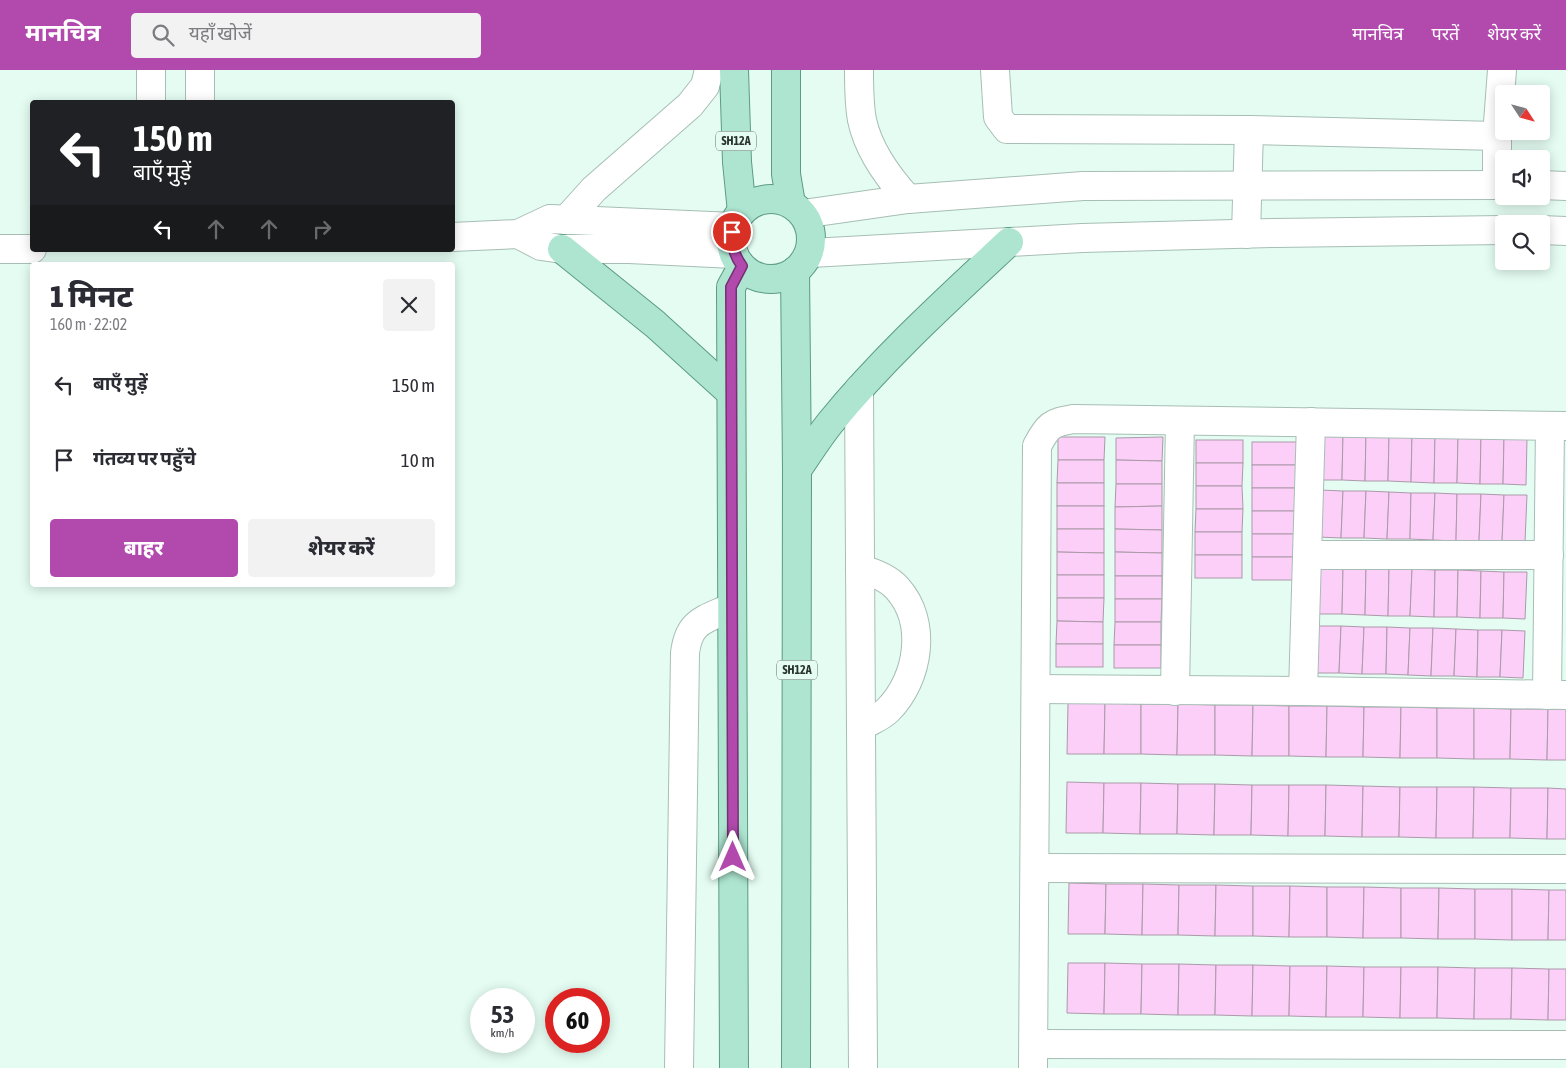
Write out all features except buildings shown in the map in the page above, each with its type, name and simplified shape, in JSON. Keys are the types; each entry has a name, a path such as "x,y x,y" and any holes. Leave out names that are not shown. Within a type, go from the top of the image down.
{"main road":[{"name":"SH12A","path":"734,70 738,220"},
{"path":"786,70 786,174 797,209 809,224 810,249 801,264 782,278 768,279 754,275 738,260 732,243 738,220 754,204 770,199 781,200 797,209"},
{"path":"797,470 829,425 859,389 896,350 1009,242"},
{"path":"562,249 655,324 731,393"},
{"path":"734,1068 731,287 738,260"},
{"name":"SH12A","path":"796,1068 797,470 801,264"}],"street":[{"path":"151,70 151,100"},
{"path":"200,70 200,100"},
{"path":"566,220 594,189 690,105 705,86 709,70"},
{"path":"860,70 859,92 862,121 869,142 893,183 908,199"},
{"path":"995,70 998,117 1007,129 1248,130 1495,136"},
{"path":"1501,85 1502,70"},
{"path":"1246,234 1248,130"},
{"path":"797,209 1083,186 1495,185"},
{"path":"1550,185 1566,186"},
{"path":"455,237 518,234 550,220 738,220"},
{"path":"801,264 811,253 1009,242 1246,234 1495,230"},
{"path":"1550,230 1566,231"},
{"path":"518,234 541,246 562,249 630,249 738,260"},
{"path":"0,249 30,249"},
{"path":"859,389 863,1068"},
{"path":"1036,689 1557,695 1549,555 1558,426 1074,419 1055,422 1045,431 1037,446 1033,1056 1222,1056 1566,1045"},
{"path":"1175,690 1180,421"},
{"path":"1303,691 1310,422"},
{"path":"1307,555 1549,555"},
{"path":"860,569 875,573 896,587 909,607 917,641 913,668 900,694 887,711 862,726"},
{"path":"679,1068 685,653 687,638 695,625 732,607"},
{"path":"1035,868 1566,869"}],"route":[{"path":"732,232 734,254 742,266 731,287 733,857"}]}
